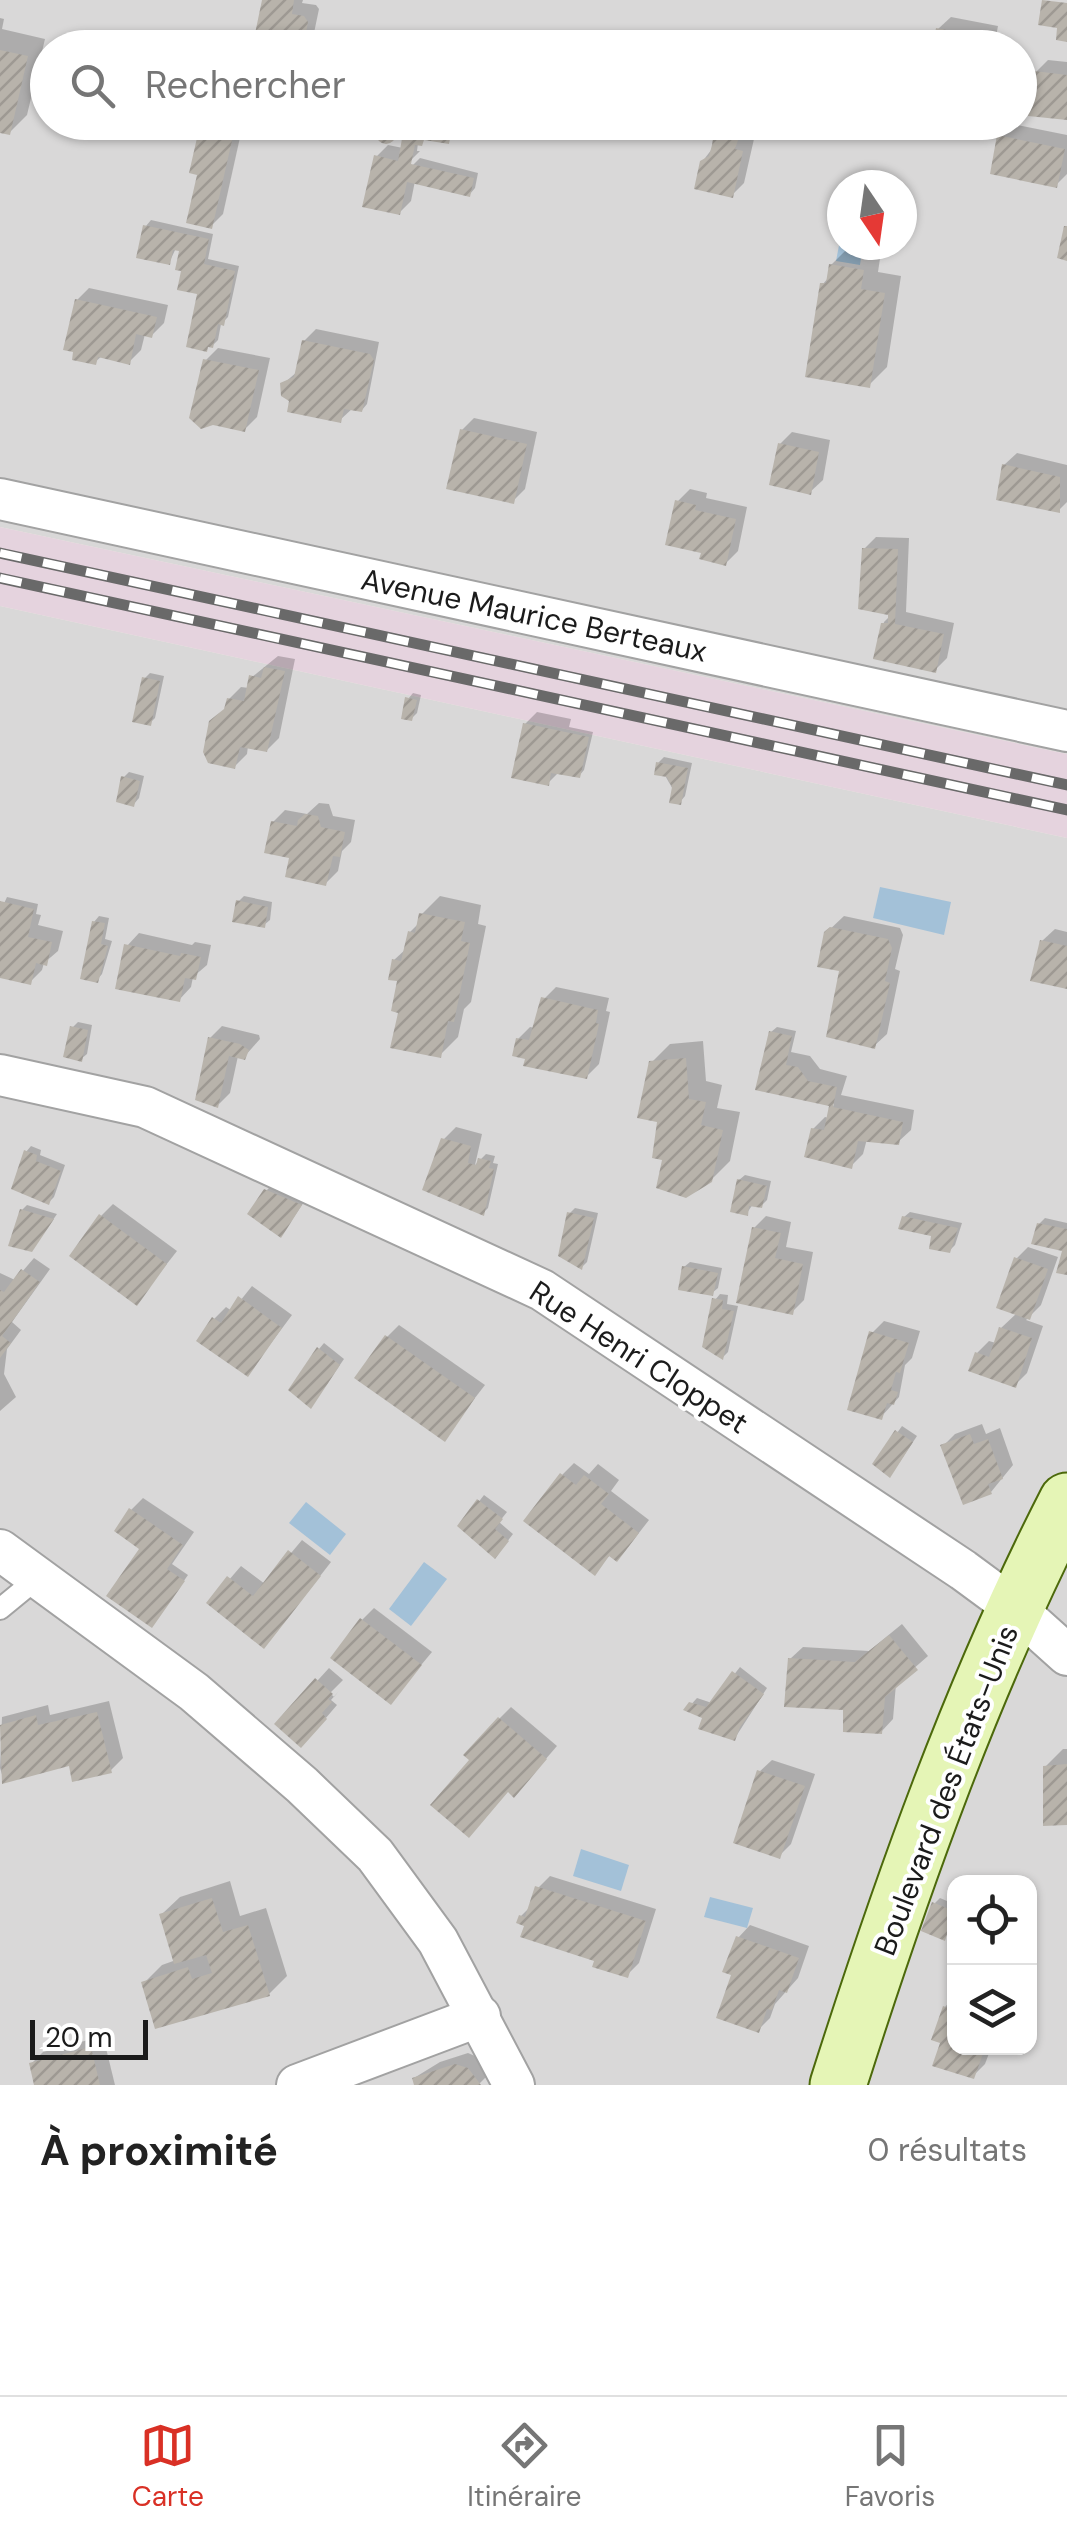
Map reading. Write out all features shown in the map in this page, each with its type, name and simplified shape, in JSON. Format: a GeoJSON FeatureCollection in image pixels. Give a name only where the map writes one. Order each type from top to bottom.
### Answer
{"type":"FeatureCollection","features":[{"type":"Feature","properties":{"kind":"street","name":"Avenue Maurice Berteaux"},"geometry":{"type":"LineString","coordinates":[[0,499],[1067,731]]}},
{"type":"Feature","properties":{"kind":"street","name":"Rue Henri Cloppet"},"geometry":{"type":"LineString","coordinates":[[0,1075],[145,1107],[542,1290],[963,1570],[1016,1608],[1067,1655]]}},
{"type":"Feature","properties":{"kind":"street","name":"Boulevard des États-Unis"},"geometry":{"type":"LineString","coordinates":[[838,2085],[926,1832],[1016,1608],[1067,1501]]}},
{"type":"Feature","properties":{"kind":"street"},"geometry":{"type":"LineString","coordinates":[[0,1550],[194,1692],[302,1785],[375,1855],[438,1941],[514,2085]]}},
{"type":"Feature","properties":{"kind":"street"},"geometry":{"type":"LineString","coordinates":[[297,2085],[480,2016]]}},
{"type":"Feature","properties":{"kind":"lane"},"geometry":{"type":"LineString","coordinates":[[0,1609],[38,1577]]}},
{"type":"Feature","properties":{"kind":"shaded area"},"geometry":{"type":"Polygon","coordinates":[[[0,0],[1067,0],[1067,754],[0,527],[0,0]]]}},
{"type":"Feature","properties":{"kind":"shaded area"},"geometry":{"type":"Polygon","coordinates":[[[0,527],[1067,754],[1067,838],[0,606],[0,527]]]}},
{"type":"Feature","properties":{"kind":"shaded area"},"geometry":{"type":"Polygon","coordinates":[[[0,606],[1067,838],[1067,2085],[0,2085],[0,606]]]}},
{"type":"Feature","properties":{"kind":"water"},"geometry":{"type":"Polygon","coordinates":[[[836,260],[861,260],[860,265],[836,260]]]}},
{"type":"Feature","properties":{"kind":"water"},"geometry":{"type":"Polygon","coordinates":[[[880,887],[951,902],[944,935],[873,918],[880,887]]]}},
{"type":"Feature","properties":{"kind":"water"},"geometry":{"type":"Polygon","coordinates":[[[306,1502],[346,1534],[330,1555],[289,1523],[306,1502]]]}},
{"type":"Feature","properties":{"kind":"water"},"geometry":{"type":"Polygon","coordinates":[[[424,1562],[447,1579],[411,1626],[389,1609],[424,1562]]]}},
{"type":"Feature","properties":{"kind":"water"},"geometry":{"type":"Polygon","coordinates":[[[581,1849],[629,1865],[621,1891],[573,1876],[581,1849]]]}},
{"type":"Feature","properties":{"kind":"water"},"geometry":{"type":"Polygon","coordinates":[[[710,1897],[753,1908],[747,1928],[704,1917],[710,1897]]]}},
{"type":"Feature","properties":{"kind":"building"},"geometry":{"type":"Polygon","coordinates":[[[262,0],[294,0],[292,14],[304,16],[308,22],[306,30],[256,30],[262,0]]]}},
{"type":"Feature","properties":{"kind":"building"},"geometry":{"type":"Polygon","coordinates":[[[1042,0],[1067,3],[1067,42],[1056,40],[1057,28],[1038,25],[1042,0]]]}},
{"type":"Feature","properties":{"kind":"building"},"geometry":{"type":"Polygon","coordinates":[[[0,50],[28,56],[10,135],[0,133],[0,50]]]}},
{"type":"Feature","properties":{"kind":"building"},"geometry":{"type":"Polygon","coordinates":[[[1037,71],[1067,75],[1067,120],[1037,117],[1037,71]]]}},
{"type":"Feature","properties":{"kind":"building"},"geometry":{"type":"Polygon","coordinates":[[[196,140],[232,140],[212,229],[186,223],[197,175],[189,173],[196,140]]]}},
{"type":"Feature","properties":{"kind":"building"},"geometry":{"type":"Polygon","coordinates":[[[402,140],[424,140],[422,146],[415,145],[411,164],[474,178],[470,197],[407,182],[400,215],[362,207],[374,155],[398,161],[402,140]]]}},
{"type":"Feature","properties":{"kind":"building"},"geometry":{"type":"Polygon","coordinates":[[[713,140],[738,140],[735,149],[743,151],[733,198],[694,189],[700,161],[709,156],[713,140]]]}},
{"type":"Feature","properties":{"kind":"building"},"geometry":{"type":"Polygon","coordinates":[[[996,140],[1021,140],[1065,149],[1057,188],[990,174],[996,140]]]}},
{"type":"Feature","properties":{"kind":"building"},"geometry":{"type":"Polygon","coordinates":[[[143,225],[209,239],[204,264],[235,271],[224,326],[218,324],[213,348],[208,347],[207,352],[186,347],[197,294],[177,290],[181,271],[175,270],[179,251],[173,250],[170,265],[136,258],[143,225]]]}},
{"type":"Feature","properties":{"kind":"building"},"geometry":{"type":"Polygon","coordinates":[[[1067,226],[1067,261],[1057,258],[1067,226]]]}},
{"type":"Feature","properties":{"kind":"building"},"geometry":{"type":"Polygon","coordinates":[[[829,264],[864,270],[861,289],[885,293],[870,388],[805,377],[820,283],[826,283],[829,264]]]}},
{"type":"Feature","properties":{"kind":"building"},"geometry":{"type":"Polygon","coordinates":[[[75,299],[157,317],[152,338],[136,334],[130,365],[98,357],[96,365],[72,360],[73,352],[63,350],[75,299]]]}},
{"type":"Feature","properties":{"kind":"building"},"geometry":{"type":"Polygon","coordinates":[[[302,340],[370,354],[374,360],[362,412],[344,409],[341,423],[287,412],[289,401],[281,396],[280,383],[294,377],[302,340]]]}},
{"type":"Feature","properties":{"kind":"building"},"geometry":{"type":"Polygon","coordinates":[[[203,359],[259,370],[245,432],[213,425],[201,429],[189,418],[203,359]]]}},
{"type":"Feature","properties":{"kind":"building"},"geometry":{"type":"Polygon","coordinates":[[[460,429],[527,444],[514,504],[446,489],[460,429]]]}},
{"type":"Feature","properties":{"kind":"building"},"geometry":{"type":"Polygon","coordinates":[[[778,443],[819,452],[811,495],[769,485],[778,443]]]}},
{"type":"Feature","properties":{"kind":"building"},"geometry":{"type":"Polygon","coordinates":[[[1002,464],[1060,477],[1060,513],[996,500],[1002,464]]]}},
{"type":"Feature","properties":{"kind":"building"},"geometry":{"type":"Polygon","coordinates":[[[675,500],[696,505],[695,510],[736,519],[726,566],[699,559],[701,553],[665,545],[675,500]]]}},
{"type":"Feature","properties":{"kind":"building"},"geometry":{"type":"Polygon","coordinates":[[[862,548],[898,549],[895,624],[944,634],[936,673],[873,659],[881,623],[888,623],[888,615],[858,609],[862,548]]]}},
{"type":"Feature","properties":{"kind":"building"},"geometry":{"type":"Polygon","coordinates":[[[264,667],[285,671],[267,752],[240,747],[235,769],[208,763],[203,752],[209,721],[224,709],[227,698],[244,701],[249,675],[261,678],[264,667]]]}},
{"type":"Feature","properties":{"kind":"building"},"geometry":{"type":"Polygon","coordinates":[[[142,677],[160,681],[151,726],[132,722],[142,677]]]}},
{"type":"Feature","properties":{"kind":"building"},"geometry":{"type":"Polygon","coordinates":[[[405,697],[417,700],[412,721],[401,719],[405,697]]]}},
{"type":"Feature","properties":{"kind":"building"},"geometry":{"type":"Polygon","coordinates":[[[523,723],[589,737],[580,778],[551,773],[549,786],[511,778],[523,723]]]}},
{"type":"Feature","properties":{"kind":"building"},"geometry":{"type":"Polygon","coordinates":[[[656,762],[688,768],[681,805],[669,803],[672,787],[667,777],[654,775],[656,762]]]}},
{"type":"Feature","properties":{"kind":"building"},"geometry":{"type":"Polygon","coordinates":[[[121,776],[140,781],[134,807],[116,802],[121,776]]]}},
{"type":"Feature","properties":{"kind":"building"},"geometry":{"type":"Polygon","coordinates":[[[305,814],[318,816],[321,827],[345,832],[340,857],[333,856],[326,886],[285,877],[289,858],[264,853],[271,821],[297,826],[305,814]]]}},
{"type":"Feature","properties":{"kind":"building"},"geometry":{"type":"Polygon","coordinates":[[[236,900],[268,907],[265,928],[232,922],[236,900]]]}},
{"type":"Feature","properties":{"kind":"building"},"geometry":{"type":"Polygon","coordinates":[[[0,901],[34,909],[28,937],[52,942],[47,966],[36,963],[31,985],[0,978],[0,901]]]}},
{"type":"Feature","properties":{"kind":"building"},"geometry":{"type":"Polygon","coordinates":[[[419,913],[465,922],[461,941],[470,943],[454,1022],[448,1021],[441,1058],[390,1048],[398,1013],[391,1011],[397,981],[388,980],[392,959],[401,961],[408,931],[415,933],[419,913]]]}},
{"type":"Feature","properties":{"kind":"building"},"geometry":{"type":"Polygon","coordinates":[[[92,921],[105,923],[101,944],[108,946],[98,983],[80,979],[92,921]]]}},
{"type":"Feature","properties":{"kind":"building"},"geometry":{"type":"Polygon","coordinates":[[[830,927],[888,939],[892,948],[885,981],[890,983],[875,1049],[826,1037],[839,971],[817,967],[824,932],[830,927]]]}},
{"type":"Feature","properties":{"kind":"building"},"geometry":{"type":"Polygon","coordinates":[[[1040,940],[1067,946],[1067,989],[1030,981],[1040,940]]]}},
{"type":"Feature","properties":{"kind":"building"},"geometry":{"type":"Polygon","coordinates":[[[124,944],[201,957],[196,980],[185,978],[180,1002],[115,989],[124,944]]]}},
{"type":"Feature","properties":{"kind":"building"},"geometry":{"type":"Polygon","coordinates":[[[541,997],[598,1010],[599,1024],[587,1079],[523,1066],[525,1059],[512,1056],[516,1038],[529,1040],[541,997]]]}},
{"type":"Feature","properties":{"kind":"building"},"geometry":{"type":"Polygon","coordinates":[[[70,1026],[88,1030],[82,1062],[63,1057],[70,1026]]]}},
{"type":"Feature","properties":{"kind":"building"},"geometry":{"type":"Polygon","coordinates":[[[769,1031],[792,1036],[786,1065],[798,1067],[808,1081],[837,1087],[833,1107],[903,1122],[899,1145],[858,1141],[852,1169],[804,1157],[811,1128],[824,1130],[829,1106],[755,1090],[769,1031]]]}},
{"type":"Feature","properties":{"kind":"building"},"geometry":{"type":"Polygon","coordinates":[[[208,1037],[249,1050],[245,1060],[229,1056],[218,1108],[195,1100],[208,1037]]]}},
{"type":"Feature","properties":{"kind":"building"},"geometry":{"type":"Polygon","coordinates":[[[686,1058],[689,1099],[706,1102],[701,1125],[723,1130],[712,1182],[686,1198],[656,1188],[662,1160],[652,1158],[657,1122],[637,1118],[649,1061],[686,1058]]]}},
{"type":"Feature","properties":{"kind":"building"},"geometry":{"type":"Polygon","coordinates":[[[441,1138],[471,1146],[468,1163],[476,1165],[478,1158],[491,1161],[489,1168],[494,1169],[484,1216],[422,1190],[441,1138]]]}},
{"type":"Feature","properties":{"kind":"building"},"geometry":{"type":"Polygon","coordinates":[[[24,1150],[37,1155],[36,1161],[61,1171],[49,1205],[11,1189],[24,1150]]]}},
{"type":"Feature","properties":{"kind":"building"},"geometry":{"type":"Polygon","coordinates":[[[737,1179],[767,1186],[762,1208],[749,1206],[748,1216],[730,1212],[737,1179]]]}},
{"type":"Feature","properties":{"kind":"building"},"geometry":{"type":"Polygon","coordinates":[[[264,1189],[302,1205],[281,1238],[247,1214],[264,1189]]]}},
{"type":"Feature","properties":{"kind":"building"},"geometry":{"type":"Polygon","coordinates":[[[20,1209],[54,1219],[32,1252],[8,1246],[20,1209]]]}},
{"type":"Feature","properties":{"kind":"building"},"geometry":{"type":"Polygon","coordinates":[[[567,1212],[594,1218],[582,1270],[558,1256],[567,1212]]]}},
{"type":"Feature","properties":{"kind":"building"},"geometry":{"type":"Polygon","coordinates":[[[99,1214],[167,1264],[137,1306],[69,1256],[99,1214]]]}},
{"type":"Feature","properties":{"kind":"building"},"geometry":{"type":"Polygon","coordinates":[[[902,1216],[958,1228],[950,1253],[929,1249],[931,1236],[898,1229],[902,1216]]]}},
{"type":"Feature","properties":{"kind":"building"},"geometry":{"type":"Polygon","coordinates":[[[1037,1223],[1067,1229],[1067,1275],[1056,1273],[1062,1251],[1031,1244],[1037,1223]]]}},
{"type":"Feature","properties":{"kind":"building"},"geometry":{"type":"Polygon","coordinates":[[[752,1227],[781,1233],[775,1258],[803,1264],[793,1315],[736,1303],[752,1227]]]}},
{"type":"Feature","properties":{"kind":"building"},"geometry":{"type":"Polygon","coordinates":[[[1014,1257],[1048,1269],[1030,1320],[996,1308],[1014,1257]]]}},
{"type":"Feature","properties":{"kind":"building"},"geometry":{"type":"Polygon","coordinates":[[[682,1266],[718,1273],[713,1296],[678,1290],[682,1266]]]}},
{"type":"Feature","properties":{"kind":"building"},"geometry":{"type":"Polygon","coordinates":[[[21,1269],[40,1282],[2,1336],[11,1343],[0,1358],[0,1290],[4,1292],[21,1269]]]}},
{"type":"Feature","properties":{"kind":"building"},"geometry":{"type":"Polygon","coordinates":[[[238,1296],[282,1328],[248,1377],[196,1341],[212,1317],[221,1323],[238,1296]]]}},
{"type":"Feature","properties":{"kind":"building"},"geometry":{"type":"Polygon","coordinates":[[[712,1298],[723,1300],[722,1309],[734,1311],[723,1360],[702,1347],[712,1298]]]}},
{"type":"Feature","properties":{"kind":"building"},"geometry":{"type":"Polygon","coordinates":[[[999,1327],[1032,1338],[1016,1388],[968,1371],[975,1352],[989,1357],[999,1327]]]}},
{"type":"Feature","properties":{"kind":"building"},"geometry":{"type":"Polygon","coordinates":[[[869,1331],[909,1343],[891,1390],[898,1392],[894,1405],[887,1403],[882,1420],[847,1410],[869,1331]]]}},
{"type":"Feature","properties":{"kind":"building"},"geometry":{"type":"Polygon","coordinates":[[[385,1335],[475,1398],[445,1442],[354,1378],[385,1335]]]}},
{"type":"Feature","properties":{"kind":"building"},"geometry":{"type":"Polygon","coordinates":[[[317,1347],[340,1365],[311,1409],[288,1390],[317,1347]]]}},
{"type":"Feature","properties":{"kind":"building"},"geometry":{"type":"Polygon","coordinates":[[[895,1430],[913,1442],[890,1478],[872,1464],[895,1430]]]}},
{"type":"Feature","properties":{"kind":"building"},"geometry":{"type":"Polygon","coordinates":[[[970,1434],[974,1444],[988,1439],[1003,1479],[988,1484],[992,1494],[963,1505],[940,1445],[970,1434]]]}},
{"type":"Feature","properties":{"kind":"building"},"geometry":{"type":"Polygon","coordinates":[[[560,1473],[576,1485],[584,1475],[609,1494],[601,1504],[639,1533],[617,1562],[609,1556],[595,1576],[523,1521],[560,1473]]]}},
{"type":"Feature","properties":{"kind":"building"},"geometry":{"type":"Polygon","coordinates":[[[477,1499],[503,1519],[495,1529],[509,1541],[495,1559],[457,1526],[477,1499]]]}},
{"type":"Feature","properties":{"kind":"building"},"geometry":{"type":"Polygon","coordinates":[[[129,1508],[183,1545],[167,1569],[185,1581],[152,1628],[106,1596],[139,1549],[114,1531],[129,1508]]]}},
{"type":"Feature","properties":{"kind":"building"},"geometry":{"type":"Polygon","coordinates":[[[288,1550],[321,1576],[264,1649],[206,1603],[227,1576],[253,1596],[288,1550]]]}},
{"type":"Feature","properties":{"kind":"building"},"geometry":{"type":"Polygon","coordinates":[[[360,1618],[422,1665],[391,1705],[330,1658],[360,1618]]]}},
{"type":"Feature","properties":{"kind":"building"},"geometry":{"type":"Polygon","coordinates":[[[889,1635],[918,1670],[885,1697],[882,1734],[843,1732],[843,1710],[784,1707],[788,1658],[855,1662],[889,1635]]]}},
{"type":"Feature","properties":{"kind":"building"},"geometry":{"type":"Polygon","coordinates":[[[732,1671],[764,1694],[740,1727],[735,1741],[698,1729],[702,1718],[683,1710],[689,1702],[706,1707],[732,1671]]]}},
{"type":"Feature","properties":{"kind":"building"},"geometry":{"type":"Polygon","coordinates":[[[315,1678],[333,1694],[328,1699],[332,1702],[322,1713],[327,1719],[301,1748],[274,1724],[315,1678]]]}},
{"type":"Feature","properties":{"kind":"building"},"geometry":{"type":"Polygon","coordinates":[[[97,1712],[112,1773],[72,1782],[69,1766],[2,1784],[0,1725],[36,1715],[38,1725],[97,1712]]]}},
{"type":"Feature","properties":{"kind":"building"},"geometry":{"type":"Polygon","coordinates":[[[498,1717],[547,1759],[514,1798],[508,1792],[469,1838],[430,1805],[469,1760],[463,1755],[498,1717]]]}},
{"type":"Feature","properties":{"kind":"building"},"geometry":{"type":"Polygon","coordinates":[[[1067,1764],[1067,1825],[1043,1826],[1043,1766],[1067,1764]]]}},
{"type":"Feature","properties":{"kind":"building"},"geometry":{"type":"Polygon","coordinates":[[[757,1770],[805,1786],[780,1859],[733,1843],[757,1770]]]}},
{"type":"Feature","properties":{"kind":"building"},"geometry":{"type":"Polygon","coordinates":[[[535,1886],[646,1921],[628,1978],[592,1967],[594,1961],[520,1937],[524,1926],[516,1923],[519,1915],[525,1917],[535,1886]]]}},
{"type":"Feature","properties":{"kind":"building"},"geometry":{"type":"Polygon","coordinates":[[[212,1898],[223,1932],[248,1925],[270,1996],[155,2029],[141,1982],[188,1967],[192,1979],[212,1973],[206,1955],[174,1964],[159,1914],[212,1898]]]}},
{"type":"Feature","properties":{"kind":"building"},"geometry":{"type":"Polygon","coordinates":[[[932,1902],[947,1908],[945,1941],[921,1931],[932,1902]]]}},
{"type":"Feature","properties":{"kind":"building"},"geometry":{"type":"Polygon","coordinates":[[[736,1936],[799,1958],[787,1993],[779,1990],[759,2033],[716,2018],[731,1975],[722,1972],[736,1936]]]}},
{"type":"Feature","properties":{"kind":"building"},"geometry":{"type":"Polygon","coordinates":[[[943,2006],[947,2007],[947,2055],[983,2055],[974,2079],[932,2066],[940,2043],[931,2040],[943,2006]]]}},
{"type":"Feature","properties":{"kind":"building"},"geometry":{"type":"Polygon","coordinates":[[[91,2047],[100,2085],[34,2085],[29,2063],[91,2047]]]}},
{"type":"Feature","properties":{"kind":"building"},"geometry":{"type":"Polygon","coordinates":[[[455,2064],[468,2068],[481,2085],[414,2085],[412,2078],[455,2064]]]}},
{"type":"Feature","properties":{"kind":"railway"},"geometry":{"type":"LineString","coordinates":[[0,553],[1067,785]]}},
{"type":"Feature","properties":{"kind":"railway"},"geometry":{"type":"LineString","coordinates":[[0,578],[1067,810]]}}]}
